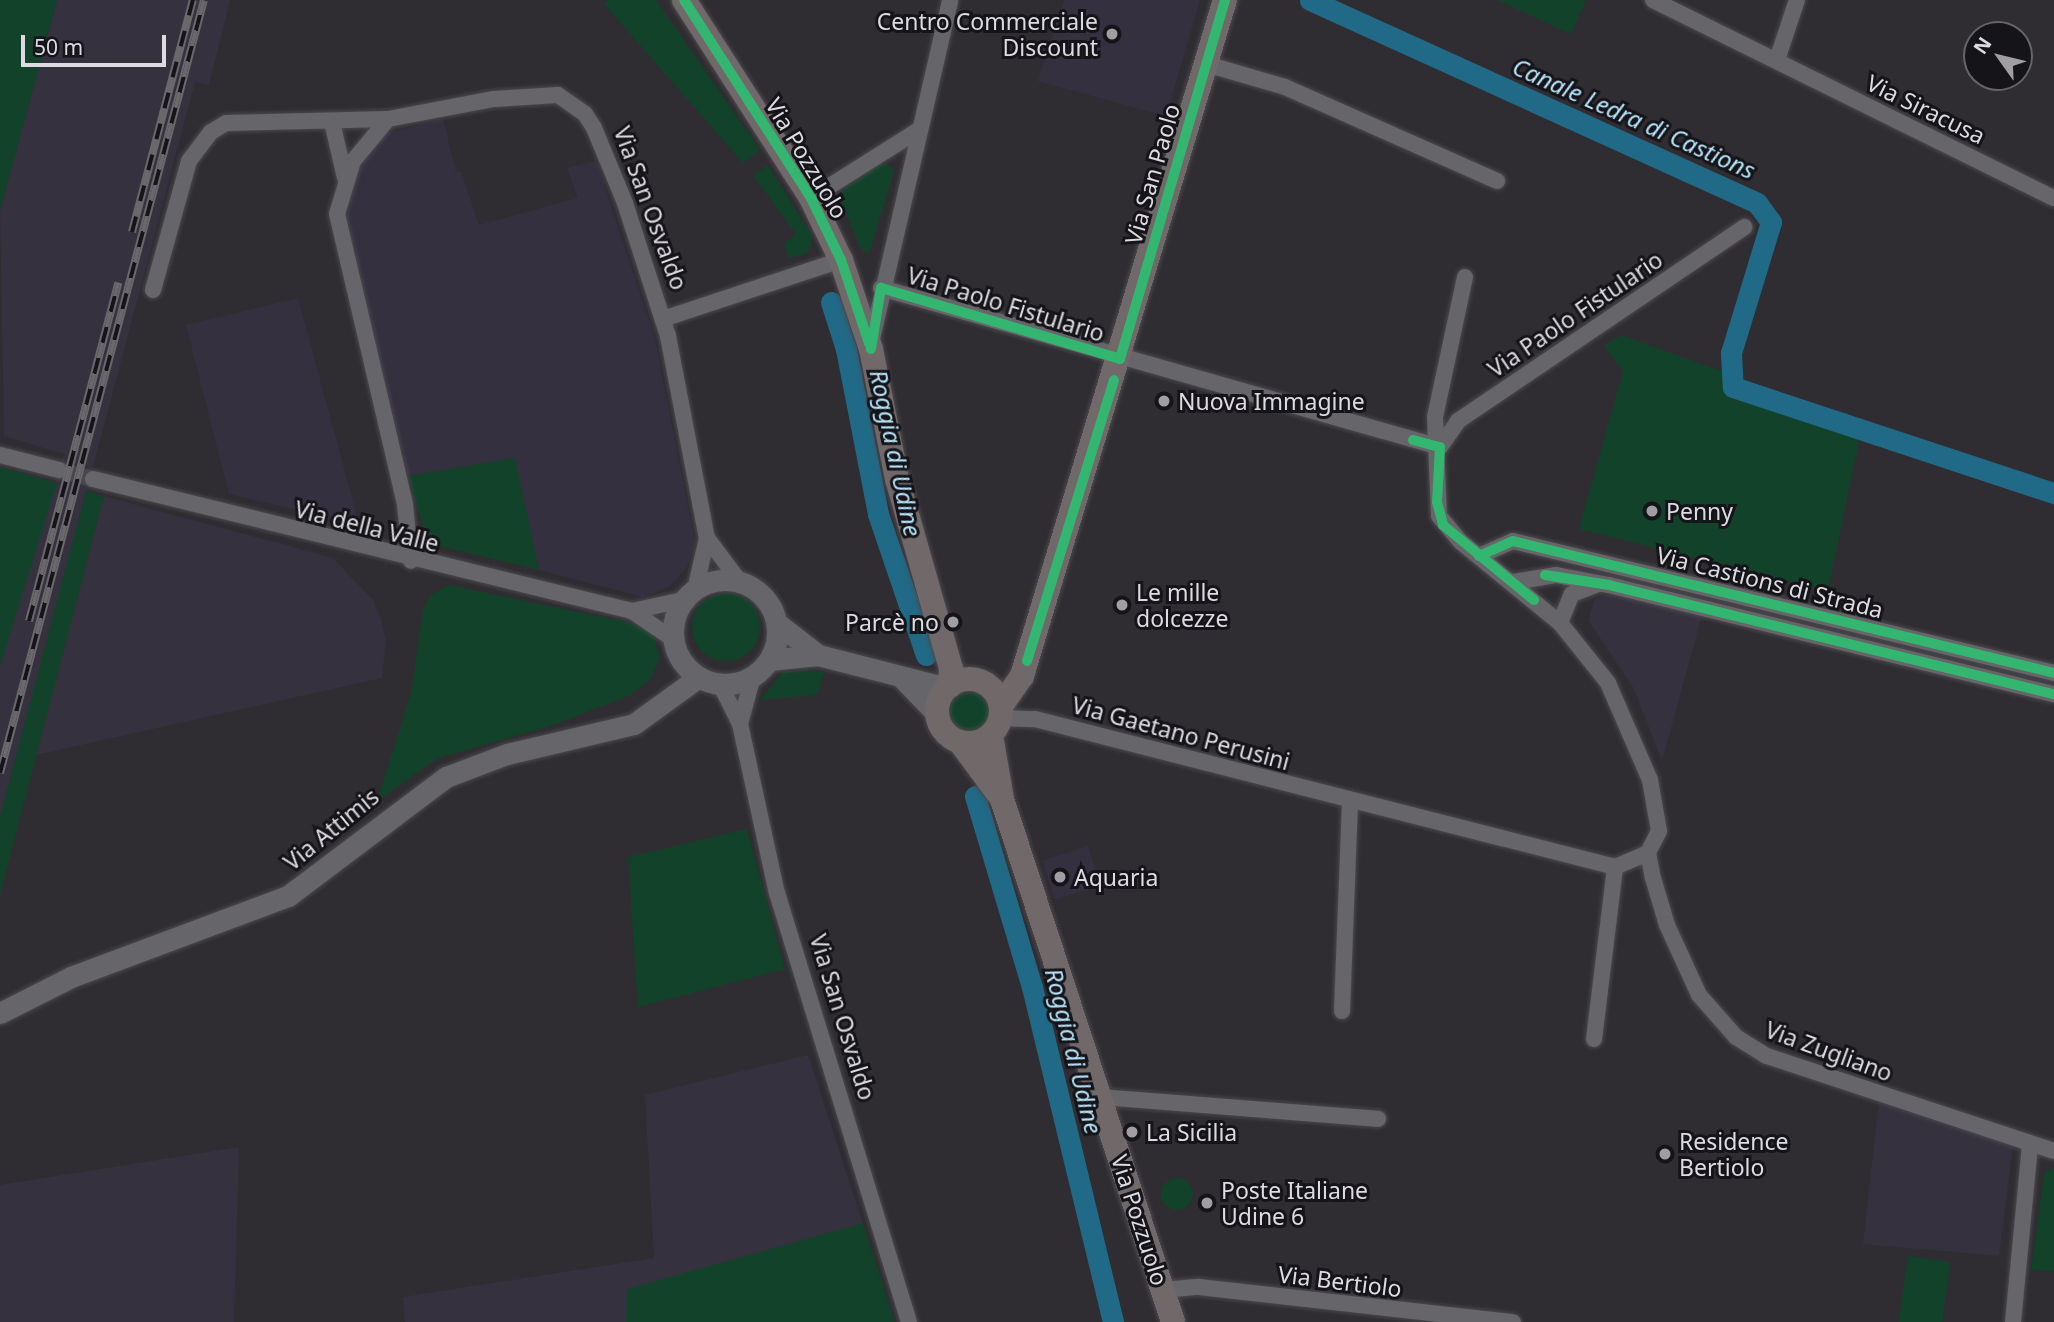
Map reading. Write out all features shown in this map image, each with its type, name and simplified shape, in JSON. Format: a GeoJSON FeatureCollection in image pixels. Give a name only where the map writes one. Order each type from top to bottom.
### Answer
{"type":"FeatureCollection","features":[{"type":"Feature","properties":{"kind":"main road","name":"Via Pozzuolo"},"geometry":{"type":"LineString","coordinates":[[684,0],[811,198],[841,260],[871,349],[897,479],[951,668],[948,687]]}},
{"type":"Feature","properties":{"kind":"main road","name":"Via San Paolo"},"geometry":{"type":"LineString","coordinates":[[997,720],[1022,676],[1120,359],[1225,0]]}},
{"type":"Feature","properties":{"kind":"main road"},"geometry":{"type":"LineString","coordinates":[[963,680],[984,683],[997,720],[976,742],[960,742],[942,728],[937,713],[948,687],[963,680]]}},
{"type":"Feature","properties":{"kind":"main road","name":"Via Pozzuolo"},"geometry":{"type":"LineString","coordinates":[[997,720],[1002,799],[1173,1322]]}},
{"type":"Feature","properties":{"kind":"main road","name":"Via Pozzuolo"},"geometry":{"type":"LineString","coordinates":[[960,742],[1002,799]]}},
{"type":"Feature","properties":{"kind":"street"},"geometry":{"type":"LineString","coordinates":[[871,349],[881,288],[950,0]]}},
{"type":"Feature","properties":{"kind":"street","name":"Via Siracusa"},"geometry":{"type":"LineString","coordinates":[[1653,0],[2054,198]]}},
{"type":"Feature","properties":{"kind":"street"},"geometry":{"type":"LineString","coordinates":[[1777,61],[1797,0]]}},
{"type":"Feature","properties":{"kind":"street"},"geometry":{"type":"LineString","coordinates":[[1206,64],[1285,87],[1497,181]]}},
{"type":"Feature","properties":{"kind":"street","name":"Via San Osvaldo"},"geometry":{"type":"LineString","coordinates":[[153,290],[182,176],[211,132],[242,119],[332,122],[388,119],[544,92],[572,101],[594,128],[663,319],[707,538],[740,582]]}},
{"type":"Feature","properties":{"kind":"street"},"geometry":{"type":"LineString","coordinates":[[345,178],[363,146],[388,119]]}},
{"type":"Feature","properties":{"kind":"street"},"geometry":{"type":"LineString","coordinates":[[332,122],[345,178],[338,228],[405,505],[411,561]]}},
{"type":"Feature","properties":{"kind":"street"},"geometry":{"type":"LineString","coordinates":[[811,198],[917,131]]}},
{"type":"Feature","properties":{"kind":"street","name":"Via Paolo Fistulario"},"geometry":{"type":"LineString","coordinates":[[881,288],[1120,359],[1440,447],[1458,421],[1744,227]]}},
{"type":"Feature","properties":{"kind":"street","name":"Via San Osvaldo"},"geometry":{"type":"LineString","coordinates":[[663,319],[841,260]]}},
{"type":"Feature","properties":{"kind":"street"},"geometry":{"type":"LineString","coordinates":[[1465,277],[1435,417],[1440,447],[1439,516],[1479,556],[1514,582],[1560,623],[1608,683],[1643,760],[1658,811],[1659,831],[1648,853],[1615,867],[1594,1039]]}},
{"type":"Feature","properties":{"kind":"street"},"geometry":{"type":"LineString","coordinates":[[0,455],[59,470]]}},
{"type":"Feature","properties":{"kind":"street","name":"Via della Valle"},"geometry":{"type":"LineString","coordinates":[[93,479],[411,561],[632,611],[673,639]]}},
{"type":"Feature","properties":{"kind":"street","name":"Via San Osvaldo"},"geometry":{"type":"LineString","coordinates":[[689,595],[707,538]]}},
{"type":"Feature","properties":{"kind":"street","name":"Via Castions di Strada"},"geometry":{"type":"LineString","coordinates":[[1479,556],[1513,541],[2054,673]]}},
{"type":"Feature","properties":{"kind":"street","name":"Via Castions di Strada"},"geometry":{"type":"LineString","coordinates":[[1514,582],[1556,575],[1601,583],[2054,694]]}},
{"type":"Feature","properties":{"kind":"street"},"geometry":{"type":"LineString","coordinates":[[776,624],[769,660],[752,676],[720,684],[691,671],[673,639],[689,595],[716,580],[740,582],[764,597],[776,624],[818,655]]}},
{"type":"Feature","properties":{"kind":"street"},"geometry":{"type":"LineString","coordinates":[[1560,623],[1572,594],[1601,583]]}},
{"type":"Feature","properties":{"kind":"street","name":"Via della Valle"},"geometry":{"type":"LineString","coordinates":[[632,611],[689,595]]}},
{"type":"Feature","properties":{"kind":"street"},"geometry":{"type":"LineString","coordinates":[[769,660],[818,655],[948,687]]}},
{"type":"Feature","properties":{"kind":"street","name":"Via Attimis"},"geometry":{"type":"LineString","coordinates":[[0,1013],[71,976],[288,896],[446,777],[507,754],[617,730],[657,709],[691,671]]}},
{"type":"Feature","properties":{"kind":"street","name":"Via San Osvaldo"},"geometry":{"type":"LineString","coordinates":[[740,724],[752,676]]}},
{"type":"Feature","properties":{"kind":"street"},"geometry":{"type":"LineString","coordinates":[[900,677],[937,713]]}},
{"type":"Feature","properties":{"kind":"street","name":"Via San Osvaldo"},"geometry":{"type":"LineString","coordinates":[[720,684],[740,724],[777,893],[909,1322]]}},
{"type":"Feature","properties":{"kind":"street","name":"Via Gaetano Perusini"},"geometry":{"type":"LineString","coordinates":[[997,720],[1035,719],[1615,867]]}},
{"type":"Feature","properties":{"kind":"street"},"geometry":{"type":"LineString","coordinates":[[1342,1011],[1350,801]]}},
{"type":"Feature","properties":{"kind":"street","name":"Via Zugliano"},"geometry":{"type":"LineString","coordinates":[[1648,853],[1681,956],[1699,995],[1735,1037],[1767,1056],[2054,1151]]}},
{"type":"Feature","properties":{"kind":"street"},"geometry":{"type":"LineString","coordinates":[[1101,1097],[1378,1119]]}},
{"type":"Feature","properties":{"kind":"street"},"geometry":{"type":"LineString","coordinates":[[2013,1322],[2030,1144]]}},
{"type":"Feature","properties":{"kind":"street","name":"Via Bertiolo"},"geometry":{"type":"LineString","coordinates":[[1162,1290],[1199,1287],[1510,1322]]}},
{"type":"Feature","properties":{"kind":"shaded area"},"geometry":{"type":"Polygon","coordinates":[[[57,0],[230,0],[209,85],[195,82],[0,817],[0,666],[64,454],[4,436],[0,211],[57,0]]]}},
{"type":"Feature","properties":{"kind":"shaded area"},"geometry":{"type":"Polygon","coordinates":[[[1064,0],[1200,0],[1166,116],[1038,81],[1064,0]]]}},
{"type":"Feature","properties":{"kind":"shaded area"},"geometry":{"type":"Polygon","coordinates":[[[443,119],[456,172],[461,171],[479,225],[578,198],[567,168],[596,161],[655,339],[695,544],[686,569],[669,587],[643,597],[539,570],[514,458],[408,476],[346,240],[343,210],[354,175],[385,134],[443,119]]]}},
{"type":"Feature","properties":{"kind":"shaded area"},"geometry":{"type":"Polygon","coordinates":[[[298,298],[359,524],[229,494],[186,325],[298,298]]]}},
{"type":"Feature","properties":{"kind":"shaded area"},"geometry":{"type":"Polygon","coordinates":[[[104,496],[333,558],[373,600],[381,619],[386,641],[382,678],[36,755],[104,496]]]}},
{"type":"Feature","properties":{"kind":"shaded area"},"geometry":{"type":"Polygon","coordinates":[[[1612,593],[1702,615],[1662,761],[1633,687],[1588,620],[1595,599],[1612,593]]]}},
{"type":"Feature","properties":{"kind":"shaded area"},"geometry":{"type":"Polygon","coordinates":[[[1088,846],[1101,885],[1055,900],[1042,861],[1088,846]]]}},
{"type":"Feature","properties":{"kind":"shaded area"},"geometry":{"type":"Polygon","coordinates":[[[808,1055],[895,1322],[405,1322],[403,1297],[654,1258],[645,1095],[808,1055]]]}},
{"type":"Feature","properties":{"kind":"shaded area"},"geometry":{"type":"Polygon","coordinates":[[[1879,1101],[2013,1145],[1999,1256],[1863,1244],[1879,1101]]]}},
{"type":"Feature","properties":{"kind":"shaded area"},"geometry":{"type":"Polygon","coordinates":[[[239,1147],[234,1322],[0,1322],[0,1185],[239,1147]]]}},
{"type":"Feature","properties":{"kind":"green space"},"geometry":{"type":"Polygon","coordinates":[[[0,0],[57,0],[0,211],[0,0]]]}},
{"type":"Feature","properties":{"kind":"green space"},"geometry":{"type":"Polygon","coordinates":[[[609,0],[656,0],[760,150],[743,163],[604,4],[609,0]]]}},
{"type":"Feature","properties":{"kind":"green space"},"geometry":{"type":"Polygon","coordinates":[[[1497,0],[1586,0],[1571,34],[1497,0]]]}},
{"type":"Feature","properties":{"kind":"green space"},"geometry":{"type":"Polygon","coordinates":[[[882,163],[892,166],[893,175],[869,254],[861,249],[839,197],[847,184],[882,163]]]}},
{"type":"Feature","properties":{"kind":"green space"},"geometry":{"type":"Polygon","coordinates":[[[768,165],[811,234],[812,246],[805,254],[789,258],[784,244],[796,234],[753,175],[768,165]]]}},
{"type":"Feature","properties":{"kind":"green space"},"geometry":{"type":"Polygon","coordinates":[[[1621,335],[1724,372],[1728,389],[1860,436],[1828,591],[1579,529],[1623,371],[1604,346],[1621,335]]]}},
{"type":"Feature","properties":{"kind":"green space"},"geometry":{"type":"Polygon","coordinates":[[[515,458],[539,570],[440,546],[426,537],[408,476],[515,458]]]}},
{"type":"Feature","properties":{"kind":"green space"},"geometry":{"type":"Polygon","coordinates":[[[0,467],[57,483],[0,666],[0,467]]]}},
{"type":"Feature","properties":{"kind":"green space"},"geometry":{"type":"Polygon","coordinates":[[[86,491],[104,496],[0,895],[0,817],[86,491]]]}},
{"type":"Feature","properties":{"kind":"green space"},"geometry":{"type":"Polygon","coordinates":[[[449,585],[631,623],[653,632],[660,659],[650,679],[631,695],[551,726],[438,758],[377,801],[411,693],[423,610],[431,595],[449,585]]]}},
{"type":"Feature","properties":{"kind":"green space"},"geometry":{"type":"Polygon","coordinates":[[[726,593],[739,596],[750,603],[757,614],[760,627],[757,640],[750,651],[739,658],[726,661],[713,658],[702,651],[695,640],[692,627],[695,614],[702,603],[713,596],[726,593]]]}},
{"type":"Feature","properties":{"kind":"green space"},"geometry":{"type":"Polygon","coordinates":[[[783,672],[824,672],[817,695],[760,700],[783,672]]]}},
{"type":"Feature","properties":{"kind":"green space"},"geometry":{"type":"Polygon","coordinates":[[[969,691],[984,697],[990,712],[984,727],[969,733],[954,727],[948,712],[954,697],[969,691]]]}},
{"type":"Feature","properties":{"kind":"green space"},"geometry":{"type":"Polygon","coordinates":[[[747,829],[785,969],[638,1007],[628,857],[747,829]]]}},
{"type":"Feature","properties":{"kind":"green space"},"geometry":{"type":"Polygon","coordinates":[[[2054,1167],[2054,1271],[2031,1270],[2044,1174],[2054,1167]]]}},
{"type":"Feature","properties":{"kind":"green space"},"geometry":{"type":"Polygon","coordinates":[[[1177,1178],[1188,1183],[1193,1194],[1188,1205],[1177,1210],[1166,1205],[1161,1194],[1166,1183],[1177,1178]]]}},
{"type":"Feature","properties":{"kind":"green space"},"geometry":{"type":"Polygon","coordinates":[[[863,1223],[895,1322],[626,1322],[627,1289],[863,1223]]]}},
{"type":"Feature","properties":{"kind":"green space"},"geometry":{"type":"Polygon","coordinates":[[[1908,1256],[1951,1262],[1942,1322],[1899,1322],[1908,1256]]]}},
{"type":"Feature","properties":{"kind":"waterway","name":"Canale Ledra di Castions"},"geometry":{"type":"LineString","coordinates":[[1310,0],[1757,203],[1771,222],[1731,353],[1733,387],[2054,493]]}},
{"type":"Feature","properties":{"kind":"waterway","name":"Roggia di Udine"},"geometry":{"type":"LineString","coordinates":[[831,302],[846,349],[878,514],[926,655]]}},
{"type":"Feature","properties":{"kind":"waterway","name":"Roggia di Udine"},"geometry":{"type":"LineString","coordinates":[[975,796],[1032,987],[1113,1322]]}},
{"type":"Feature","properties":{"kind":"tunnel"},"geometry":{"type":"LineString","coordinates":[[59,470],[93,479]]}},
{"type":"Feature","properties":{"kind":"railway"},"geometry":{"type":"LineString","coordinates":[[132,232],[193,0]]}},
{"type":"Feature","properties":{"kind":"railway"},"geometry":{"type":"LineString","coordinates":[[0,773],[204,0]]}},
{"type":"Feature","properties":{"kind":"railway"},"geometry":{"type":"LineString","coordinates":[[29,621],[118,283]]}},
{"type":"Feature","properties":{"kind":"cycle path"},"geometry":{"type":"LineString","coordinates":[[684,0],[811,198],[841,260],[869,343]]}},
{"type":"Feature","properties":{"kind":"cycle path"},"geometry":{"type":"LineString","coordinates":[[871,349],[881,288],[1120,359],[1225,0]]}},
{"type":"Feature","properties":{"kind":"cycle path"},"geometry":{"type":"LineString","coordinates":[[1027,661],[1114,380]]}},
{"type":"Feature","properties":{"kind":"cycle path"},"geometry":{"type":"LineString","coordinates":[[1413,440],[1440,447],[1437,502],[1443,525],[1534,600]]}},
{"type":"Feature","properties":{"kind":"cycle path"},"geometry":{"type":"LineString","coordinates":[[1479,556],[1513,541],[2054,673]]}},
{"type":"Feature","properties":{"kind":"cycle path"},"geometry":{"type":"LineString","coordinates":[[1545,575],[1609,585],[2054,694]]}},
{"type":"Feature","properties":{"kind":"place","name":"Centro Commerciale Discount"},"geometry":{"type":"Point","coordinates":[1112,34]}},
{"type":"Feature","properties":{"kind":"place","name":"Nuova Immagine"},"geometry":{"type":"Point","coordinates":[1164,401]}},
{"type":"Feature","properties":{"kind":"place","name":"Penny"},"geometry":{"type":"Point","coordinates":[1652,511]}},
{"type":"Feature","properties":{"kind":"place","name":"Le mille dolcezze"},"geometry":{"type":"Point","coordinates":[1122,605]}},
{"type":"Feature","properties":{"kind":"place","name":"Parcè no"},"geometry":{"type":"Point","coordinates":[953,622]}},
{"type":"Feature","properties":{"kind":"place","name":"Aquaria"},"geometry":{"type":"Point","coordinates":[1060,877]}},
{"type":"Feature","properties":{"kind":"place","name":"La Sicilia"},"geometry":{"type":"Point","coordinates":[1132,1132]}},
{"type":"Feature","properties":{"kind":"place","name":"Residence Bertiolo"},"geometry":{"type":"Point","coordinates":[1665,1154]}},
{"type":"Feature","properties":{"kind":"place","name":"Poste Italiane Udine 6"},"geometry":{"type":"Point","coordinates":[1207,1203]}}]}
